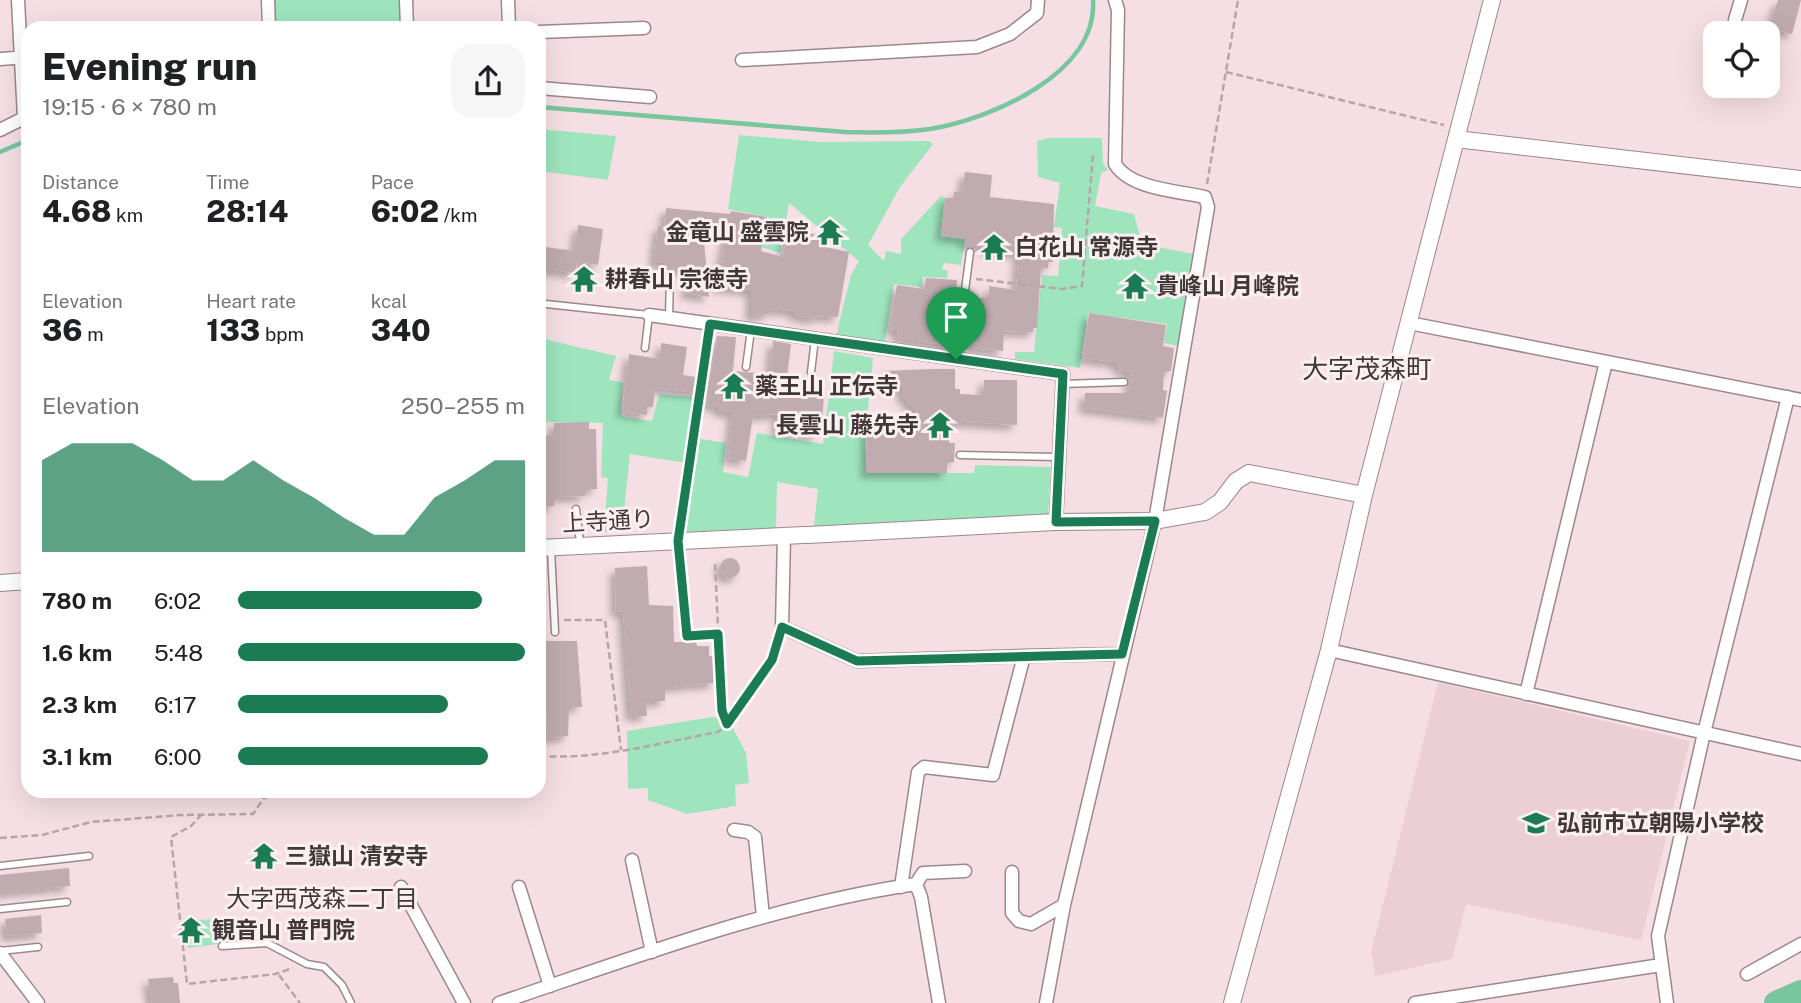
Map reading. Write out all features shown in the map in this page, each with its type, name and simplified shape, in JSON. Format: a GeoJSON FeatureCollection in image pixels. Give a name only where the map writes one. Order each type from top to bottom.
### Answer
{"type":"FeatureCollection","features":[{"type":"Feature","properties":{"kind":"street"},"geometry":{"type":"LineString","coordinates":[[18,0],[21,25]]}},
{"type":"Feature","properties":{"kind":"street"},"geometry":{"type":"LineString","coordinates":[[268,0],[270,21]]}},
{"type":"Feature","properties":{"kind":"street"},"geometry":{"type":"LineString","coordinates":[[406,0],[407,21]]}},
{"type":"Feature","properties":{"kind":"street"},"geometry":{"type":"LineString","coordinates":[[508,0],[509,21]]}},
{"type":"Feature","properties":{"kind":"street"},"geometry":{"type":"LineString","coordinates":[[742,60],[977,47],[1010,34],[1037,13],[1038,0]]}},
{"type":"Feature","properties":{"kind":"street"},"geometry":{"type":"LineString","coordinates":[[1046,1003],[1064,905],[1155,521],[1208,207],[1205,198],[1143,183],[1121,174],[1115,164],[1118,10],[1115,0]]}},
{"type":"Feature","properties":{"kind":"street"},"geometry":{"type":"LineString","coordinates":[[1243,1003],[1231,1003],[1329,650],[1364,495],[1492,0]]}},
{"type":"Feature","properties":{"kind":"street"},"geometry":{"type":"LineString","coordinates":[[1735,20],[1741,0]]}},
{"type":"Feature","properties":{"kind":"street"},"geometry":{"type":"LineString","coordinates":[[546,32],[644,28]]}},
{"type":"Feature","properties":{"kind":"street"},"geometry":{"type":"LineString","coordinates":[[0,59],[21,58]]}},
{"type":"Feature","properties":{"kind":"street"},"geometry":{"type":"LineString","coordinates":[[546,89],[650,97]]}},
{"type":"Feature","properties":{"kind":"street"},"geometry":{"type":"LineString","coordinates":[[0,130],[21,120]]}},
{"type":"Feature","properties":{"kind":"street"},"geometry":{"type":"LineString","coordinates":[[1458,134],[1801,179]]}},
{"type":"Feature","properties":{"kind":"street"},"geometry":{"type":"LineString","coordinates":[[649,316],[1063,374],[1056,522]]}},
{"type":"Feature","properties":{"kind":"street"},"geometry":{"type":"LineString","coordinates":[[1409,323],[1794,398],[1704,733],[1658,936],[1667,1003]]}},
{"type":"Feature","properties":{"kind":"street"},"geometry":{"type":"LineString","coordinates":[[1526,694],[1606,362]]}},
{"type":"Feature","properties":{"kind":"street","name":"上寺通り"},"geometry":{"type":"LineString","coordinates":[[546,548],[1056,522],[1155,521],[1166,516],[1205,512],[1220,502],[1236,481],[1248,473],[1364,495]]}},
{"type":"Feature","properties":{"kind":"street"},"geometry":{"type":"LineString","coordinates":[[784,536],[782,627],[857,661],[1122,654]]}},
{"type":"Feature","properties":{"kind":"street"},"geometry":{"type":"LineString","coordinates":[[0,583],[21,582]]}},
{"type":"Feature","properties":{"kind":"street"},"geometry":{"type":"LineString","coordinates":[[1329,650],[1801,754]]}},
{"type":"Feature","properties":{"kind":"street"},"geometry":{"type":"LineString","coordinates":[[901,887],[918,772],[924,767],[993,775],[1024,656]]}},
{"type":"Feature","properties":{"kind":"street"},"geometry":{"type":"LineString","coordinates":[[734,830],[748,832],[755,837],[763,917]]}},
{"type":"Feature","properties":{"kind":"street"},"geometry":{"type":"LineString","coordinates":[[632,860],[652,952]]}},
{"type":"Feature","properties":{"kind":"street"},"geometry":{"type":"LineString","coordinates":[[499,1003],[763,917],[839,897],[916,884],[923,873],[965,871]]}},
{"type":"Feature","properties":{"kind":"street"},"geometry":{"type":"LineString","coordinates":[[1012,872],[1012,913],[1019,921],[1031,924],[1064,905]]}},
{"type":"Feature","properties":{"kind":"street"},"geometry":{"type":"LineString","coordinates":[[916,884],[921,897],[939,1003]]}},
{"type":"Feature","properties":{"kind":"street"},"geometry":{"type":"LineString","coordinates":[[401,887],[464,1003]]}},
{"type":"Feature","properties":{"kind":"street"},"geometry":{"type":"LineString","coordinates":[[519,887],[550,986]]}},
{"type":"Feature","properties":{"kind":"street"},"geometry":{"type":"LineString","coordinates":[[1747,974],[1801,944]]}},
{"type":"Feature","properties":{"kind":"street"},"geometry":{"type":"LineString","coordinates":[[2,958],[38,1003]]}},
{"type":"Feature","properties":{"kind":"street"},"geometry":{"type":"LineString","coordinates":[[1415,1003],[1661,965]]}},
{"type":"Feature","properties":{"kind":"lane"},"geometry":{"type":"LineString","coordinates":[[956,359],[970,252]]}},
{"type":"Feature","properties":{"kind":"lane"},"geometry":{"type":"LineString","coordinates":[[669,318],[670,275]]}},
{"type":"Feature","properties":{"kind":"lane"},"geometry":{"type":"LineString","coordinates":[[546,304],[649,316],[645,348]]}},
{"type":"Feature","properties":{"kind":"lane"},"geometry":{"type":"LineString","coordinates":[[746,367],[751,330]]}},
{"type":"Feature","properties":{"kind":"lane"},"geometry":{"type":"LineString","coordinates":[[811,372],[815,339]]}},
{"type":"Feature","properties":{"kind":"lane"},"geometry":{"type":"LineString","coordinates":[[1062,384],[1124,382]]}},
{"type":"Feature","properties":{"kind":"lane"},"geometry":{"type":"LineString","coordinates":[[960,455],[1059,457]]}},
{"type":"Feature","properties":{"kind":"lane"},"geometry":{"type":"LineString","coordinates":[[576,509],[580,545]]}},
{"type":"Feature","properties":{"kind":"lane"},"geometry":{"type":"LineString","coordinates":[[678,541],[687,636]]}},
{"type":"Feature","properties":{"kind":"lane"},"geometry":{"type":"LineString","coordinates":[[546,556],[555,632]]}},
{"type":"Feature","properties":{"kind":"lane"},"geometry":{"type":"LineString","coordinates":[[736,715],[772,660],[782,627]]}},
{"type":"Feature","properties":{"kind":"lane"},"geometry":{"type":"LineString","coordinates":[[0,866],[89,856]]}},
{"type":"Feature","properties":{"kind":"lane"},"geometry":{"type":"LineString","coordinates":[[0,909],[67,902]]}},
{"type":"Feature","properties":{"kind":"lane"},"geometry":{"type":"LineString","coordinates":[[222,946],[267,943],[307,964],[324,967],[342,985],[351,1003]]}},
{"type":"Feature","properties":{"kind":"lane"},"geometry":{"type":"LineString","coordinates":[[2,958],[38,947]]}},
{"type":"Feature","properties":{"kind":"path"},"geometry":{"type":"LineString","coordinates":[[1205,198],[1238,0]]}},
{"type":"Feature","properties":{"kind":"path"},"geometry":{"type":"LineString","coordinates":[[1226,72],[1458,134]]}},
{"type":"Feature","properties":{"kind":"path"},"geometry":{"type":"LineString","coordinates":[[966,277],[1062,289],[1082,286],[1093,155]]}},
{"type":"Feature","properties":{"kind":"path"},"geometry":{"type":"LineString","coordinates":[[678,541],[710,324]]}},
{"type":"Feature","properties":{"kind":"path"},"geometry":{"type":"LineString","coordinates":[[715,564],[722,711],[727,724]]}},
{"type":"Feature","properties":{"kind":"path"},"geometry":{"type":"LineString","coordinates":[[554,620],[605,620],[621,751]]}},
{"type":"Feature","properties":{"kind":"path"},"geometry":{"type":"LineString","coordinates":[[687,636],[718,634]]}},
{"type":"Feature","properties":{"kind":"path"},"geometry":{"type":"LineString","coordinates":[[546,757],[565,758],[621,751],[718,732],[736,715]]}},
{"type":"Feature","properties":{"kind":"path"},"geometry":{"type":"LineString","coordinates":[[0,838],[42,835],[91,822],[202,814],[253,814],[264,798]]}},
{"type":"Feature","properties":{"kind":"path"},"geometry":{"type":"LineString","coordinates":[[202,814],[191,826],[171,837],[187,984],[275,974],[307,964]]}},
{"type":"Feature","properties":{"kind":"path"},"geometry":{"type":"LineString","coordinates":[[279,975],[300,1003]]}},
{"type":"Feature","properties":{"kind":"shaded area","name":"弘前市立朝陽小学校"},"geometry":{"type":"Polygon","coordinates":[[[1438,682],[1690,741],[1641,940],[1466,904],[1452,959],[1375,976],[1371,952],[1438,682]]]}},
{"type":"Feature","properties":{"kind":"green space"},"geometry":{"type":"Polygon","coordinates":[[[274,0],[402,0],[403,21],[275,21],[274,0]]]}},
{"type":"Feature","properties":{"kind":"green space"},"geometry":{"type":"Polygon","coordinates":[[[546,130],[616,136],[608,180],[546,172],[546,130]]]}},
{"type":"Feature","properties":{"kind":"green space"},"geometry":{"type":"Polygon","coordinates":[[[739,135],[821,142],[929,141],[933,144],[900,187],[868,245],[884,261],[886,251],[901,254],[901,239],[941,196],[945,198],[941,236],[965,239],[961,265],[944,263],[942,269],[948,271],[947,278],[923,277],[922,287],[894,284],[885,342],[836,336],[851,275],[859,261],[789,203],[780,253],[762,247],[768,217],[728,209],[739,135]]]}},
{"type":"Feature","properties":{"kind":"green space"},"geometry":{"type":"Polygon","coordinates":[[[1049,138],[1102,138],[1103,164],[1108,170],[1101,173],[1095,206],[1134,214],[1142,244],[1194,254],[1178,346],[1164,343],[1167,324],[1088,313],[1080,368],[1015,359],[1015,352],[1034,352],[1042,275],[1058,276],[1062,228],[1054,227],[1060,183],[1038,177],[1037,141],[1049,138]]]}},
{"type":"Feature","properties":{"kind":"green space"},"geometry":{"type":"Polygon","coordinates":[[[546,339],[616,356],[609,380],[623,382],[621,416],[652,421],[659,394],[694,397],[686,463],[630,454],[622,531],[604,532],[608,478],[601,477],[603,423],[546,422],[546,339]]]}},
{"type":"Feature","properties":{"kind":"green space"},"geometry":{"type":"Polygon","coordinates":[[[834,351],[873,358],[865,440],[867,473],[974,473],[975,465],[1051,467],[1048,515],[814,526],[818,489],[777,482],[776,528],[684,532],[695,438],[726,443],[723,472],[748,477],[757,433],[823,444],[834,351]]]}},
{"type":"Feature","properties":{"kind":"green space"},"geometry":{"type":"Polygon","coordinates":[[[712,717],[728,719],[746,753],[749,783],[735,785],[736,806],[687,814],[648,800],[648,788],[628,789],[627,731],[712,717]]]}},
{"type":"Feature","properties":{"kind":"green space"},"geometry":{"type":"Polygon","coordinates":[[[213,919],[218,944],[188,948],[182,922],[213,919]]]}},
{"type":"Feature","properties":{"kind":"building"},"geometry":{"type":"Polygon","coordinates":[[[1778,0],[1801,0],[1792,34],[1780,31],[1780,21],[1771,21],[1778,0]]]}},
{"type":"Feature","properties":{"kind":"building"},"geometry":{"type":"Polygon","coordinates":[[[965,172],[992,175],[990,197],[1054,204],[1053,262],[1048,262],[1048,268],[1041,268],[1037,328],[1033,328],[1033,332],[1004,331],[1003,351],[972,348],[977,298],[989,298],[989,286],[1016,290],[1019,253],[990,251],[990,248],[965,244],[965,239],[941,236],[945,198],[954,198],[954,192],[962,192],[965,172]]]}},
{"type":"Feature","properties":{"kind":"building"},"geometry":{"type":"Polygon","coordinates":[[[666,208],[730,214],[731,211],[767,217],[761,251],[783,257],[788,228],[826,237],[825,247],[849,252],[838,317],[816,316],[815,319],[794,315],[795,311],[770,309],[769,314],[751,316],[751,290],[717,287],[727,232],[703,230],[709,297],[686,293],[690,271],[664,268],[664,263],[654,263],[658,226],[664,227],[666,208]]]}},
{"type":"Feature","properties":{"kind":"building"},"geometry":{"type":"Polygon","coordinates":[[[578,225],[603,229],[598,265],[577,262],[575,273],[546,269],[546,247],[574,251],[578,225]]]}},
{"type":"Feature","properties":{"kind":"building"},"geometry":{"type":"Polygon","coordinates":[[[926,278],[957,280],[950,346],[898,338],[897,330],[890,329],[897,285],[924,289],[926,278]]]}},
{"type":"Feature","properties":{"kind":"building"},"geometry":{"type":"Polygon","coordinates":[[[1089,313],[1166,325],[1163,346],[1174,348],[1171,371],[1164,372],[1163,390],[1167,391],[1163,418],[1084,408],[1085,393],[1129,393],[1132,372],[1119,370],[1120,365],[1115,365],[1115,362],[1083,358],[1089,313]]]}},
{"type":"Feature","properties":{"kind":"building"},"geometry":{"type":"Polygon","coordinates":[[[717,336],[736,337],[733,371],[770,374],[773,341],[791,344],[787,377],[825,382],[822,422],[817,422],[817,436],[776,431],[778,414],[753,416],[746,461],[728,458],[733,412],[719,412],[720,407],[706,404],[708,394],[655,388],[653,407],[647,407],[647,415],[622,412],[629,354],[660,359],[661,343],[687,347],[683,375],[710,379],[717,336]]]}},
{"type":"Feature","properties":{"kind":"building"},"geometry":{"type":"Polygon","coordinates":[[[955,369],[955,389],[960,389],[960,394],[983,395],[984,380],[1017,380],[1017,425],[949,421],[949,443],[955,443],[954,462],[947,463],[947,473],[866,473],[867,425],[929,425],[902,395],[902,387],[884,387],[884,371],[955,369]]]}},
{"type":"Feature","properties":{"kind":"building"},"geometry":{"type":"Polygon","coordinates":[[[589,422],[589,429],[596,429],[597,489],[585,489],[585,496],[554,497],[554,506],[546,507],[546,435],[554,436],[554,423],[589,422]]]}},
{"type":"Feature","properties":{"kind":"building"},"geometry":{"type":"Polygon","coordinates":[[[730,558],[737,561],[740,568],[737,575],[730,578],[723,575],[720,568],[723,561],[730,558]]]}},
{"type":"Feature","properties":{"kind":"building"},"geometry":{"type":"Polygon","coordinates":[[[647,566],[649,605],[673,606],[674,642],[696,642],[697,646],[709,646],[709,656],[713,656],[715,683],[665,687],[665,701],[646,701],[647,716],[631,716],[623,611],[616,612],[615,568],[647,566]]]}},
{"type":"Feature","properties":{"kind":"building"},"geometry":{"type":"Polygon","coordinates":[[[546,641],[577,641],[582,707],[569,707],[568,736],[548,738],[546,641]]]}},
{"type":"Feature","properties":{"kind":"building"},"geometry":{"type":"Polygon","coordinates":[[[69,868],[70,886],[0,893],[0,875],[69,868]]]}},
{"type":"Feature","properties":{"kind":"building"},"geometry":{"type":"Polygon","coordinates":[[[41,915],[42,933],[7,936],[5,919],[41,915]]]}},
{"type":"Feature","properties":{"kind":"building"},"geometry":{"type":"Polygon","coordinates":[[[173,977],[174,983],[178,983],[180,1003],[152,1003],[148,979],[173,977]]]}},
{"type":"Feature","properties":{"kind":"waterway"},"geometry":{"type":"LineString","coordinates":[[546,108],[845,132],[930,129],[954,124],[1009,103],[1059,71],[1078,50],[1090,26],[1093,0]]}},
{"type":"Feature","properties":{"kind":"waterway"},"geometry":{"type":"LineString","coordinates":[[0,152],[21,143]]}},
{"type":"Feature","properties":{"kind":"waterway"},"geometry":{"type":"LineString","coordinates":[[1776,1003],[1801,992]]}},
{"type":"Feature","properties":{"kind":"place","name":"金竜山 盛雲院"},"geometry":{"type":"Point","coordinates":[830,232]}},
{"type":"Feature","properties":{"kind":"place","name":"白花山 常源寺"},"geometry":{"type":"Point","coordinates":[994,247]}},
{"type":"Feature","properties":{"kind":"place","name":"耕春山 宗徳寺"},"geometry":{"type":"Point","coordinates":[584,279]}},
{"type":"Feature","properties":{"kind":"place","name":"貴峰山 月峰院"},"geometry":{"type":"Point","coordinates":[1135,286]}},
{"type":"Feature","properties":{"kind":"place","name":"薬王山 正伝寺"},"geometry":{"type":"Point","coordinates":[734,386]}},
{"type":"Feature","properties":{"kind":"place","name":"長雲山 藤先寺"},"geometry":{"type":"Point","coordinates":[940,425]}},
{"type":"Feature","properties":{"kind":"place","name":"弘前市立朝陽小学校"},"geometry":{"type":"Point","coordinates":[1536,823]}},
{"type":"Feature","properties":{"kind":"place","name":"三嶽山 清安寺"},"geometry":{"type":"Point","coordinates":[264,856]}},
{"type":"Feature","properties":{"kind":"place","name":"観音山 普門院"},"geometry":{"type":"Point","coordinates":[191,930]}},
{"type":"Feature","properties":{"kind":"district","name":"大字茂森町"},"geometry":{"type":"Point","coordinates":[1367,369]}},
{"type":"Feature","properties":{"kind":"district","name":"大字西茂森二丁目"},"geometry":{"type":"Point","coordinates":[322,899]}},
{"type":"Feature","properties":{"kind":"route"},"geometry":{"type":"LineString","coordinates":[[710,324],[956,359],[1063,374],[1056,522],[1155,521],[1122,654],[857,661],[782,627],[772,660],[736,715],[727,724],[722,711],[718,634],[687,636],[678,541],[710,324]]}}]}
